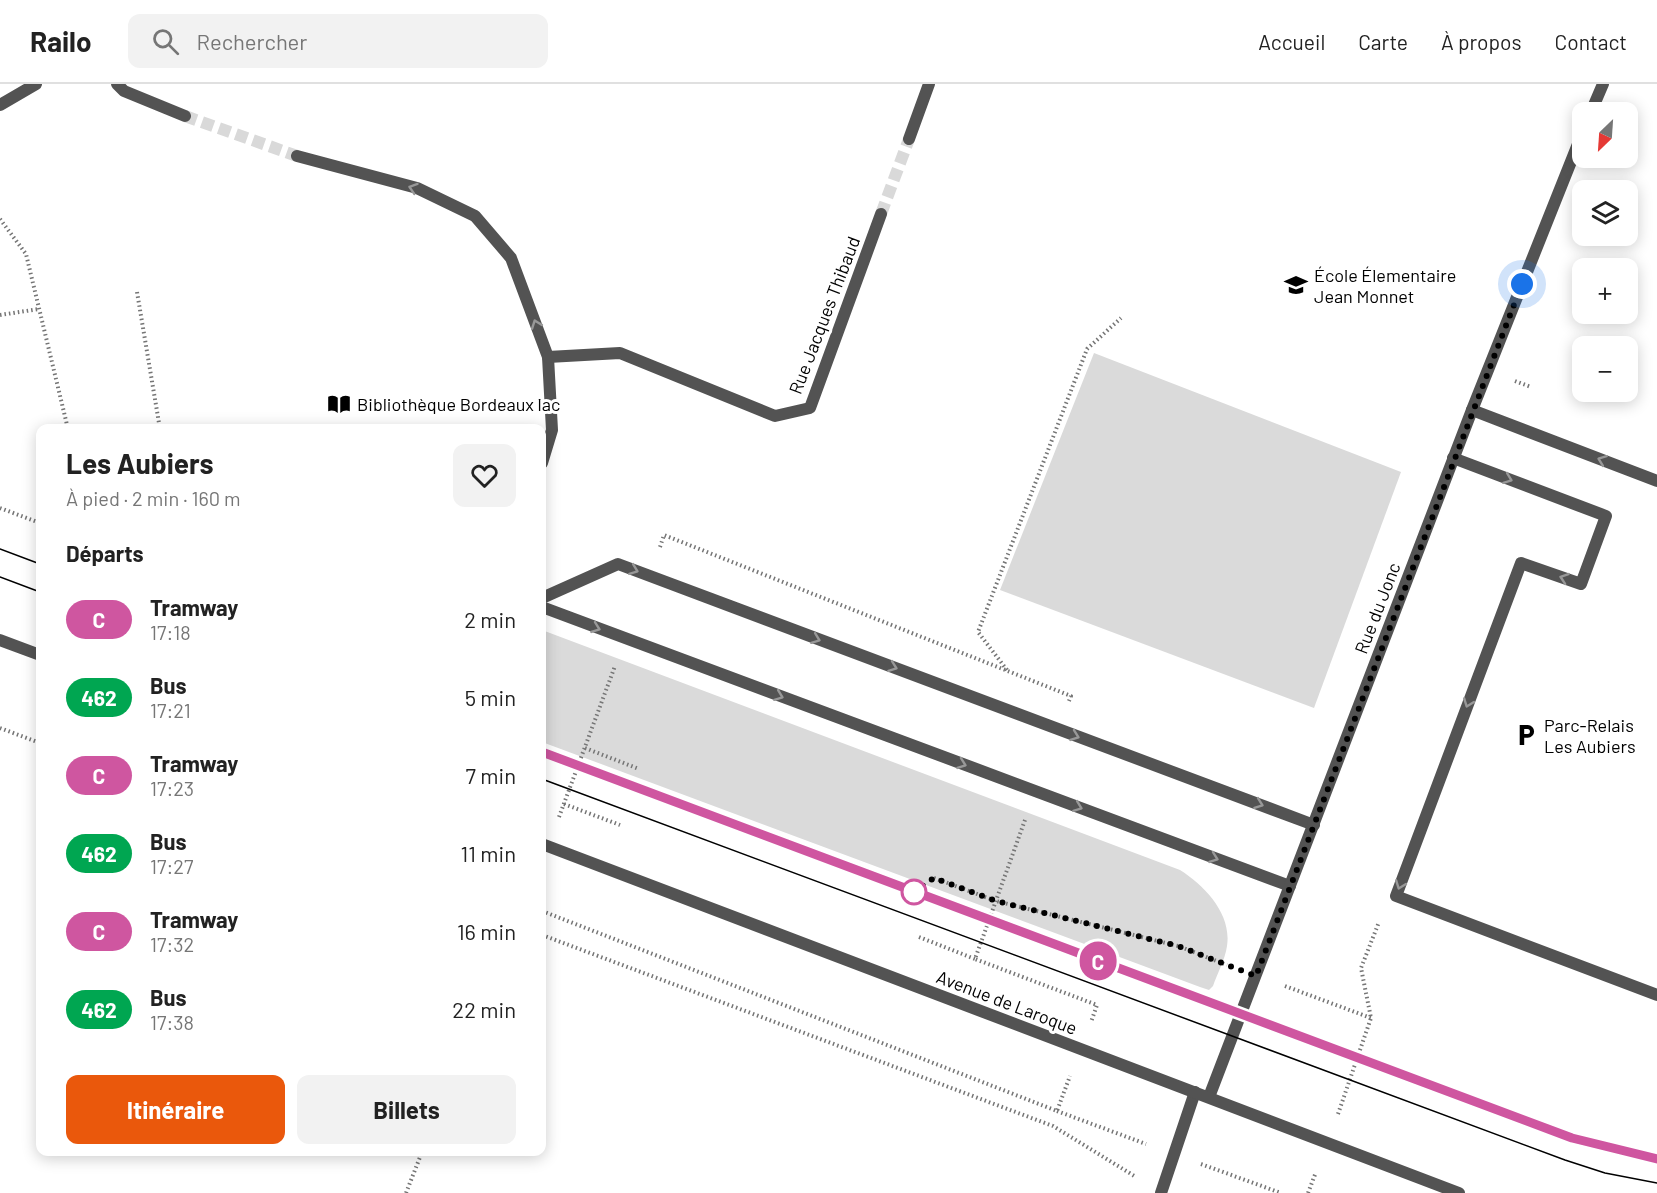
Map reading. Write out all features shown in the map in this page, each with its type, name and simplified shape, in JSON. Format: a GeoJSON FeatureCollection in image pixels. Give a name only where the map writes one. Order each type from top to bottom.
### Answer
{"type":"FeatureCollection","features":[{"type":"Feature","properties":{"kind":"street"},"geometry":{"type":"LineString","coordinates":[[0,105],[36,84]]}},
{"type":"Feature","properties":{"kind":"street"},"geometry":{"type":"LineString","coordinates":[[117,84],[124,91],[185,116]]}},
{"type":"Feature","properties":{"kind":"street"},"geometry":{"type":"LineString","coordinates":[[909,139],[929,84]]}},
{"type":"Feature","properties":{"kind":"street"},"geometry":{"type":"LineString","coordinates":[[1595,102],[1603,84]]}},
{"type":"Feature","properties":{"kind":"street"},"geometry":{"type":"LineString","coordinates":[[297,156],[417,188],[475,216],[512,258],[548,357],[552,430],[546,450]]}},
{"type":"Feature","properties":{"kind":"street","name":"Rue du Jonc"},"geometry":{"type":"LineString","coordinates":[[1209,1097],[1472,410],[1572,159]]}},
{"type":"Feature","properties":{"kind":"street","name":"Rue Jacques Thibaud"},"geometry":{"type":"LineString","coordinates":[[548,357],[620,353],[776,416],[810,408],[881,214]]}},
{"type":"Feature","properties":{"kind":"street"},"geometry":{"type":"LineString","coordinates":[[1472,410],[1657,480]]}},
{"type":"Feature","properties":{"kind":"street"},"geometry":{"type":"LineString","coordinates":[[1454,458],[1606,516],[1581,584],[1521,563],[1396,896],[1657,995]]}},
{"type":"Feature","properties":{"kind":"street"},"geometry":{"type":"LineString","coordinates":[[546,596],[618,564],[1314,825]]}},
{"type":"Feature","properties":{"kind":"street"},"geometry":{"type":"LineString","coordinates":[[546,609],[1290,886]]}},
{"type":"Feature","properties":{"kind":"street"},"geometry":{"type":"LineString","coordinates":[[0,640],[36,654]]}},
{"type":"Feature","properties":{"kind":"street","name":"Avenue de Laroque"},"geometry":{"type":"LineString","coordinates":[[546,845],[1459,1193]]}},
{"type":"Feature","properties":{"kind":"street"},"geometry":{"type":"LineString","coordinates":[[1161,1193],[1195,1092]]}},
{"type":"Feature","properties":{"kind":"path"},"geometry":{"type":"LineString","coordinates":[[0,219],[26,254],[67,424]]}},
{"type":"Feature","properties":{"kind":"path"},"geometry":{"type":"LineString","coordinates":[[137,292],[159,424]]}},
{"type":"Feature","properties":{"kind":"path"},"geometry":{"type":"LineString","coordinates":[[0,315],[39,309]]}},
{"type":"Feature","properties":{"kind":"path"},"geometry":{"type":"LineString","coordinates":[[1007,670],[978,632],[1087,349],[1121,318]]}},
{"type":"Feature","properties":{"kind":"path"},"geometry":{"type":"LineString","coordinates":[[0,508],[36,522]]}},
{"type":"Feature","properties":{"kind":"path"},"geometry":{"type":"LineString","coordinates":[[649,576],[664,536]]}},
{"type":"Feature","properties":{"kind":"path"},"geometry":{"type":"LineString","coordinates":[[546,843],[564,804],[626,638]]}},
{"type":"Feature","properties":{"kind":"path"},"geometry":{"type":"LineString","coordinates":[[0,728],[36,742]]}},
{"type":"Feature","properties":{"kind":"path"},"geometry":{"type":"LineString","coordinates":[[585,748],[639,769]]}},
{"type":"Feature","properties":{"kind":"path"},"geometry":{"type":"LineString","coordinates":[[564,804],[620,825]]}},
{"type":"Feature","properties":{"kind":"path"},"geometry":{"type":"LineString","coordinates":[[934,878],[996,901],[1178,946],[1371,1018]]}},
{"type":"Feature","properties":{"kind":"path"},"geometry":{"type":"LineString","coordinates":[[1308,1193],[1371,1018],[1361,968],[1381,916],[1396,896]]}},
{"type":"Feature","properties":{"kind":"path"},"geometry":{"type":"LineString","coordinates":[[546,936],[1053,1126],[1161,1193]]}},
{"type":"Feature","properties":{"kind":"path"},"geometry":{"type":"LineString","coordinates":[[919,937],[975,959]]}},
{"type":"Feature","properties":{"kind":"path"},"geometry":{"type":"LineString","coordinates":[[406,1193],[420,1156]]}},
{"type":"Feature","properties":{"kind":"shaded area"},"geometry":{"type":"Polygon","coordinates":[[[1094,353],[1401,472],[1314,708],[1000,590],[1094,353]]]}},
{"type":"Feature","properties":{"kind":"shaded area"},"geometry":{"type":"Polygon","coordinates":[[[546,632],[1180,870],[1199,884],[1215,902],[1221,912],[1227,934],[1226,951],[1213,986],[1209,990],[546,743],[546,632]]]}},
{"type":"Feature","properties":{"kind":"tunnel"},"geometry":{"type":"LineString","coordinates":[[185,116],[297,156]]}},
{"type":"Feature","properties":{"kind":"tunnel"},"geometry":{"type":"LineString","coordinates":[[881,214],[909,139]]}},
{"type":"Feature","properties":{"kind":"tram line"},"geometry":{"type":"LineString","coordinates":[[0,549],[36,562]]}},
{"type":"Feature","properties":{"kind":"tram line"},"geometry":{"type":"LineString","coordinates":[[0,577],[36,590]]}},
{"type":"Feature","properties":{"kind":"tram line"},"geometry":{"type":"LineString","coordinates":[[546,753],[1573,1138],[1657,1159]]}},
{"type":"Feature","properties":{"kind":"tram line","name":"C"},"geometry":{"type":"LineString","coordinates":[[546,754],[1572,1138],[1657,1159]]}},
{"type":"Feature","properties":{"kind":"tram line"},"geometry":{"type":"LineString","coordinates":[[546,780],[1565,1160],[1605,1173],[1657,1183]]}},
{"type":"Feature","properties":{"kind":"place","name":"École Élementaire Jean Monnet"},"geometry":{"type":"Point","coordinates":[1296,285]}},
{"type":"Feature","properties":{"kind":"place","name":"Bibliothèque Bordeaux lac"},"geometry":{"type":"Point","coordinates":[339,404]}},
{"type":"Feature","properties":{"kind":"place","name":"Parc-Relais Les Aubiers"},"geometry":{"type":"Point","coordinates":[1526,735]}},
{"type":"Feature","properties":{"kind":"route"},"geometry":{"type":"LineString","coordinates":[[914,892],[934,878],[996,901],[1178,946],[1256,976],[1522,284]]}}]}
